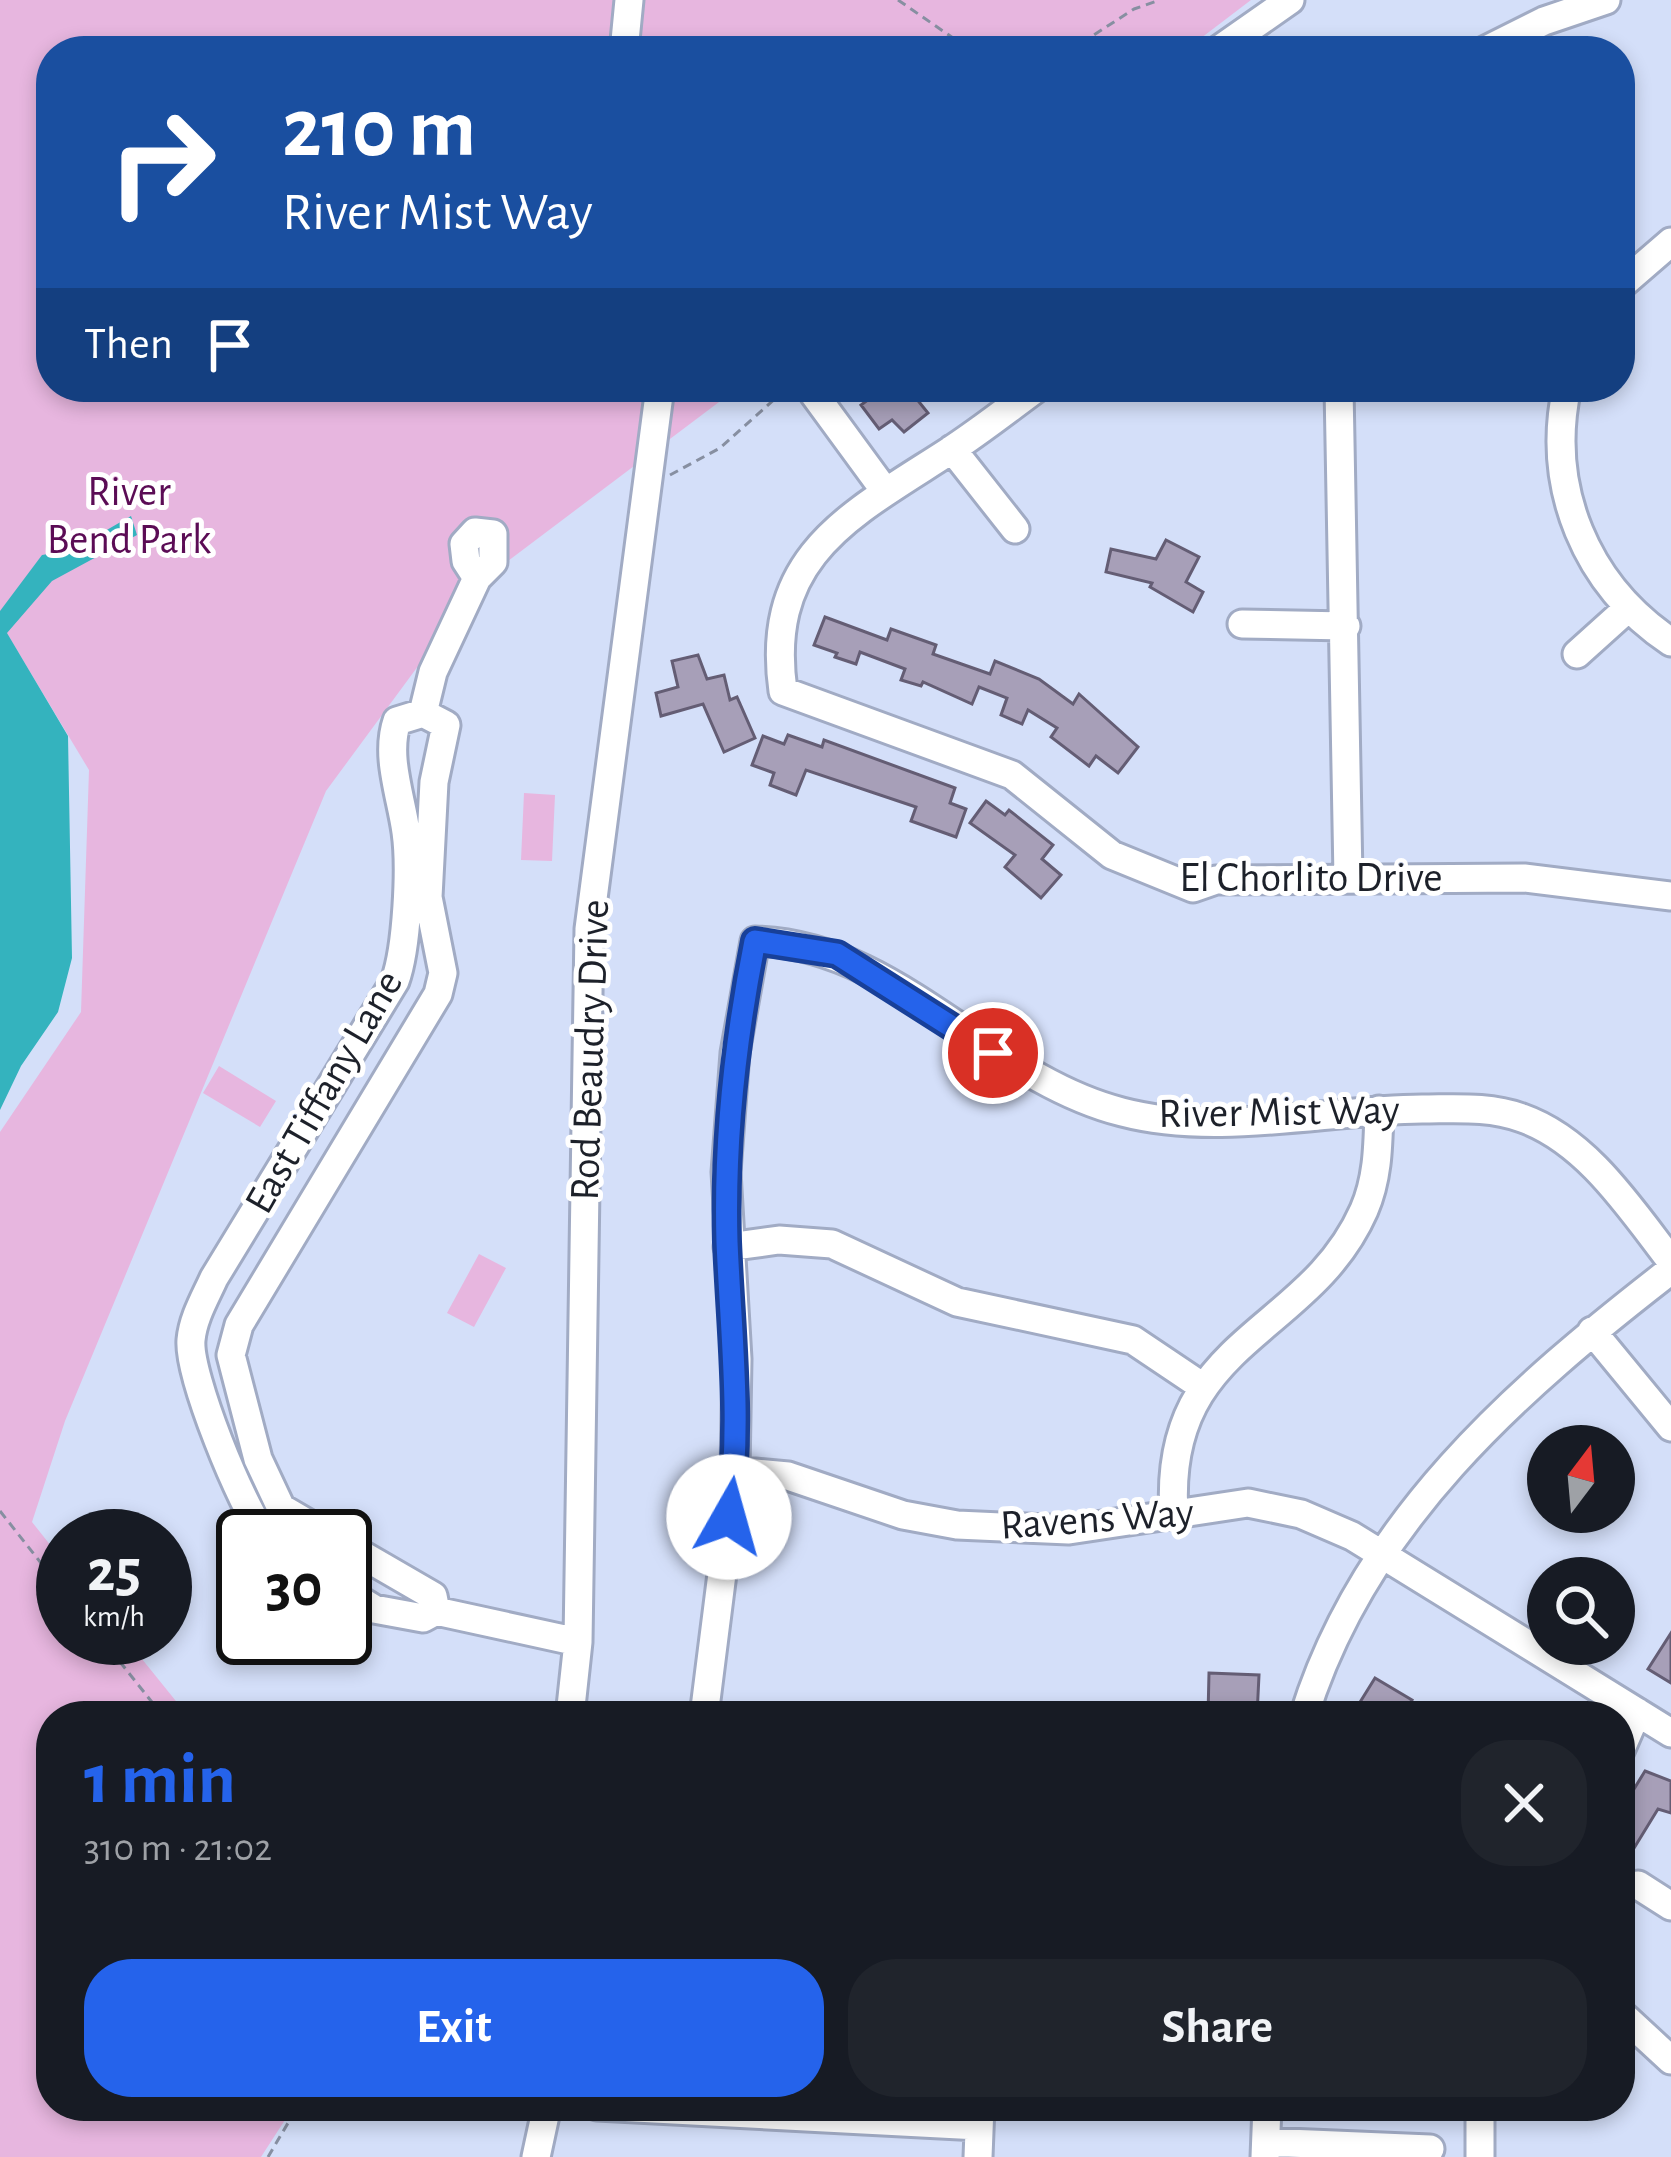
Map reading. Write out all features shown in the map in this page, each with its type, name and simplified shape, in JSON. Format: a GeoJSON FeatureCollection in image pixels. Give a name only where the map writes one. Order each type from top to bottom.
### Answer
{"type":"FeatureCollection","features":[{"type":"Feature","properties":{"kind":"street"},"geometry":{"type":"LineString","coordinates":[[625,36],[629,0]]}},
{"type":"Feature","properties":{"kind":"street"},"geometry":{"type":"LineString","coordinates":[[1238,36],[1290,0]]}},
{"type":"Feature","properties":{"kind":"street"},"geometry":{"type":"LineString","coordinates":[[1514,36],[1606,0]]}},
{"type":"Feature","properties":{"kind":"street"},"geometry":{"type":"LineString","coordinates":[[1635,273],[1671,242]]}},
{"type":"Feature","properties":{"kind":"street","name":"Rod Beaudry Drive"},"geometry":{"type":"LineString","coordinates":[[571,1701],[578,1642],[589,928],[658,402]]}},
{"type":"Feature","properties":{"kind":"street"},"geometry":{"type":"LineString","coordinates":[[811,402],[885,491],[1017,402]]}},
{"type":"Feature","properties":{"kind":"street"},"geometry":{"type":"LineString","coordinates":[[1339,402],[1348,878]]}},
{"type":"Feature","properties":{"kind":"street"},"geometry":{"type":"LineString","coordinates":[[1565,402],[1560,437],[1569,506],[1589,556],[1627,609],[1671,642]]}},
{"type":"Feature","properties":{"kind":"street"},"geometry":{"type":"LineString","coordinates":[[952,449],[1015,529]]}},
{"type":"Feature","properties":{"kind":"street","name":"El Chorlito Drive"},"geometry":{"type":"LineString","coordinates":[[885,491],[819,543],[802,565],[779,641],[783,691],[1012,775],[1112,855],[1164,880],[1193,887],[1216,880],[1559,879],[1671,896]]}},
{"type":"Feature","properties":{"kind":"street"},"geometry":{"type":"LineString","coordinates":[[423,713],[433,672],[477,578]]}},
{"type":"Feature","properties":{"kind":"street"},"geometry":{"type":"LineString","coordinates":[[1577,654],[1627,609]]}},
{"type":"Feature","properties":{"kind":"street"},"geometry":{"type":"LineString","coordinates":[[1242,624],[1346,626]]}},
{"type":"Feature","properties":{"kind":"street","name":"East Tiffany Lane"},"geometry":{"type":"LineString","coordinates":[[251,1509],[228,1465],[196,1375],[190,1346],[194,1321],[214,1278],[377,1014],[405,954],[402,915],[410,861],[390,742],[397,722],[423,713],[446,725],[434,782],[436,820],[428,897],[443,973],[415,1037],[239,1325],[231,1355],[258,1459],[283,1509]]}},
{"type":"Feature","properties":{"kind":"street","name":"River Mist Way"},"geometry":{"type":"LineString","coordinates":[[706,1701],[735,1472],[737,1359],[728,1247],[729,1112],[755,941],[837,954],[1026,1075],[1111,1109],[1198,1122],[1378,1110],[1496,1110],[1545,1129],[1586,1159],[1671,1266]]}},
{"type":"Feature","properties":{"kind":"street"},"geometry":{"type":"LineString","coordinates":[[377,1014],[415,1037]]}},
{"type":"Feature","properties":{"kind":"street"},"geometry":{"type":"LineString","coordinates":[[1174,1514],[1174,1452],[1203,1387],[1348,1238],[1373,1184],[1378,1110]]}},
{"type":"Feature","properties":{"kind":"street"},"geometry":{"type":"LineString","coordinates":[[728,1247],[779,1240],[832,1244],[957,1302],[1133,1340],[1203,1387]]}},
{"type":"Feature","properties":{"kind":"street"},"geometry":{"type":"LineString","coordinates":[[1310,1701],[1339,1625],[1422,1495],[1452,1460],[1592,1331],[1671,1266]]}},
{"type":"Feature","properties":{"kind":"street"},"geometry":{"type":"LineString","coordinates":[[1592,1331],[1671,1427]]}},
{"type":"Feature","properties":{"kind":"street","name":"Ravens Way"},"geometry":{"type":"LineString","coordinates":[[735,1472],[788,1476],[903,1515],[957,1526],[1069,1530],[1248,1503],[1277,1508],[1327,1523],[1619,1701]]}},
{"type":"Feature","properties":{"kind":"street"},"geometry":{"type":"LineString","coordinates":[[372,1561],[433,1596],[436,1611]]}},
{"type":"Feature","properties":{"kind":"street"},"geometry":{"type":"LineString","coordinates":[[372,1609],[423,1618],[436,1611],[578,1642]]}},
{"type":"Feature","properties":{"kind":"street"},"geometry":{"type":"LineString","coordinates":[[1635,1717],[1637,1712]]}},
{"type":"Feature","properties":{"kind":"street","name":"Ravens Way"},"geometry":{"type":"LineString","coordinates":[[1637,1712],[1671,1733]]}},
{"type":"Feature","properties":{"kind":"street"},"geometry":{"type":"LineString","coordinates":[[1638,1885],[1671,1906]]}},
{"type":"Feature","properties":{"kind":"street"},"geometry":{"type":"LineString","coordinates":[[1635,2027],[1671,2060]]}},
{"type":"Feature","properties":{"kind":"street"},"geometry":{"type":"LineString","coordinates":[[536,2157],[544,2121]]}},
{"type":"Feature","properties":{"kind":"street"},"geometry":{"type":"LineString","coordinates":[[978,2157],[979,2121]]}},
{"type":"Feature","properties":{"kind":"street"},"geometry":{"type":"LineString","coordinates":[[1480,2121],[1480,2157]]}},
{"type":"Feature","properties":{"kind":"street"},"geometry":{"type":"LineString","coordinates":[[1265,2150],[1430,2149]]}},
{"type":"Feature","properties":{"kind":"path"},"geometry":{"type":"LineString","coordinates":[[898,0],[950,36]]}},
{"type":"Feature","properties":{"kind":"path"},"geometry":{"type":"LineString","coordinates":[[1092,36],[1160,0]]}},
{"type":"Feature","properties":{"kind":"path"},"geometry":{"type":"LineString","coordinates":[[648,488],[720,448],[784,402]]}},
{"type":"Feature","properties":{"kind":"path"},"geometry":{"type":"LineString","coordinates":[[0,1511],[36,1557]]}},
{"type":"Feature","properties":{"kind":"path"},"geometry":{"type":"LineString","coordinates":[[122,1665],[151,1701]]}},
{"type":"Feature","properties":{"kind":"path"},"geometry":{"type":"LineString","coordinates":[[268,2157],[289,2121]]}},
{"type":"Feature","properties":{"kind":"green space","name":"River Bend Park"},"geometry":{"type":"Polygon","coordinates":[[[0,0],[1251,0],[1204,36],[36,36],[36,402],[719,402],[480,582],[326,791],[65,1421],[32,1522],[36,1527],[36,1665],[147,1665],[176,1701],[36,1701],[36,2121],[284,2121],[261,2157],[0,2157],[0,1132],[81,1012],[89,770],[0,622],[0,0]]]}},
{"type":"Feature","properties":{"kind":"green space"},"geometry":{"type":"Polygon","coordinates":[[[524,793],[555,795],[552,861],[521,860],[524,793]]]}},
{"type":"Feature","properties":{"kind":"green space"},"geometry":{"type":"Polygon","coordinates":[[[219,1066],[276,1101],[260,1127],[203,1093],[219,1066]]]}},
{"type":"Feature","properties":{"kind":"green space"},"geometry":{"type":"Polygon","coordinates":[[[479,1254],[506,1268],[474,1327],[447,1313],[479,1254]]]}},
{"type":"Feature","properties":{"kind":"shaded area"},"geometry":{"type":"Polygon","coordinates":[[[131,516],[137,535],[52,581],[7,633],[68,736],[72,958],[58,1012],[21,1066],[0,1110],[0,611],[42,555],[72,550],[131,516]]]}},
{"type":"Feature","properties":{"kind":"building"},"geometry":{"type":"Polygon","coordinates":[[[919,402],[928,413],[904,432],[892,420],[879,429],[861,405],[919,402]]]}},
{"type":"Feature","properties":{"kind":"building"},"geometry":{"type":"Polygon","coordinates":[[[1166,540],[1199,557],[1186,582],[1203,592],[1193,612],[1150,587],[1152,583],[1106,572],[1111,549],[1156,559],[1166,540]]]}},
{"type":"Feature","properties":{"kind":"building"},"geometry":{"type":"Polygon","coordinates":[[[825,617],[887,640],[891,629],[936,645],[933,654],[990,674],[995,661],[1039,679],[1073,704],[1079,694],[1138,747],[1118,773],[1096,756],[1089,766],[1051,737],[1057,728],[1028,710],[1022,724],[1001,715],[1007,698],[979,687],[972,704],[923,682],[921,686],[901,680],[905,669],[860,652],[856,664],[835,657],[837,653],[814,645],[825,617]]]}},
{"type":"Feature","properties":{"kind":"building"},"geometry":{"type":"Polygon","coordinates":[[[698,655],[707,679],[724,675],[730,700],[737,697],[755,738],[724,752],[703,704],[661,716],[656,693],[678,687],[672,661],[698,655]]]}},
{"type":"Feature","properties":{"kind":"building"},"geometry":{"type":"Polygon","coordinates":[[[788,735],[822,747],[824,740],[955,788],[950,803],[966,809],[956,837],[911,821],[916,807],[806,770],[796,795],[770,785],[774,773],[752,765],[763,736],[784,744],[788,735]]]}},
{"type":"Feature","properties":{"kind":"building"},"geometry":{"type":"Polygon","coordinates":[[[986,801],[1005,815],[1009,810],[1053,845],[1042,859],[1061,875],[1041,898],[1005,867],[1015,855],[970,823],[986,801]]]}},
{"type":"Feature","properties":{"kind":"building"},"geometry":{"type":"Polygon","coordinates":[[[1671,1633],[1671,1683],[1648,1669],[1671,1633]]]}},
{"type":"Feature","properties":{"kind":"building"},"geometry":{"type":"Polygon","coordinates":[[[1209,1673],[1259,1675],[1258,1701],[1208,1701],[1209,1673]]]}},
{"type":"Feature","properties":{"kind":"building"},"geometry":{"type":"Polygon","coordinates":[[[1375,1678],[1412,1700],[1411,1701],[1361,1701],[1375,1678]]]}},
{"type":"Feature","properties":{"kind":"building"},"geometry":{"type":"Polygon","coordinates":[[[1645,1771],[1671,1781],[1671,1813],[1658,1809],[1635,1847],[1635,1787],[1645,1771]]]}},
{"type":"Feature","properties":{"kind":"route"},"geometry":{"type":"LineString","coordinates":[[729,1517],[738,1408],[726,1172],[735,1053],[755,941],[810,946],[837,954],[993,1053]]}}]}
